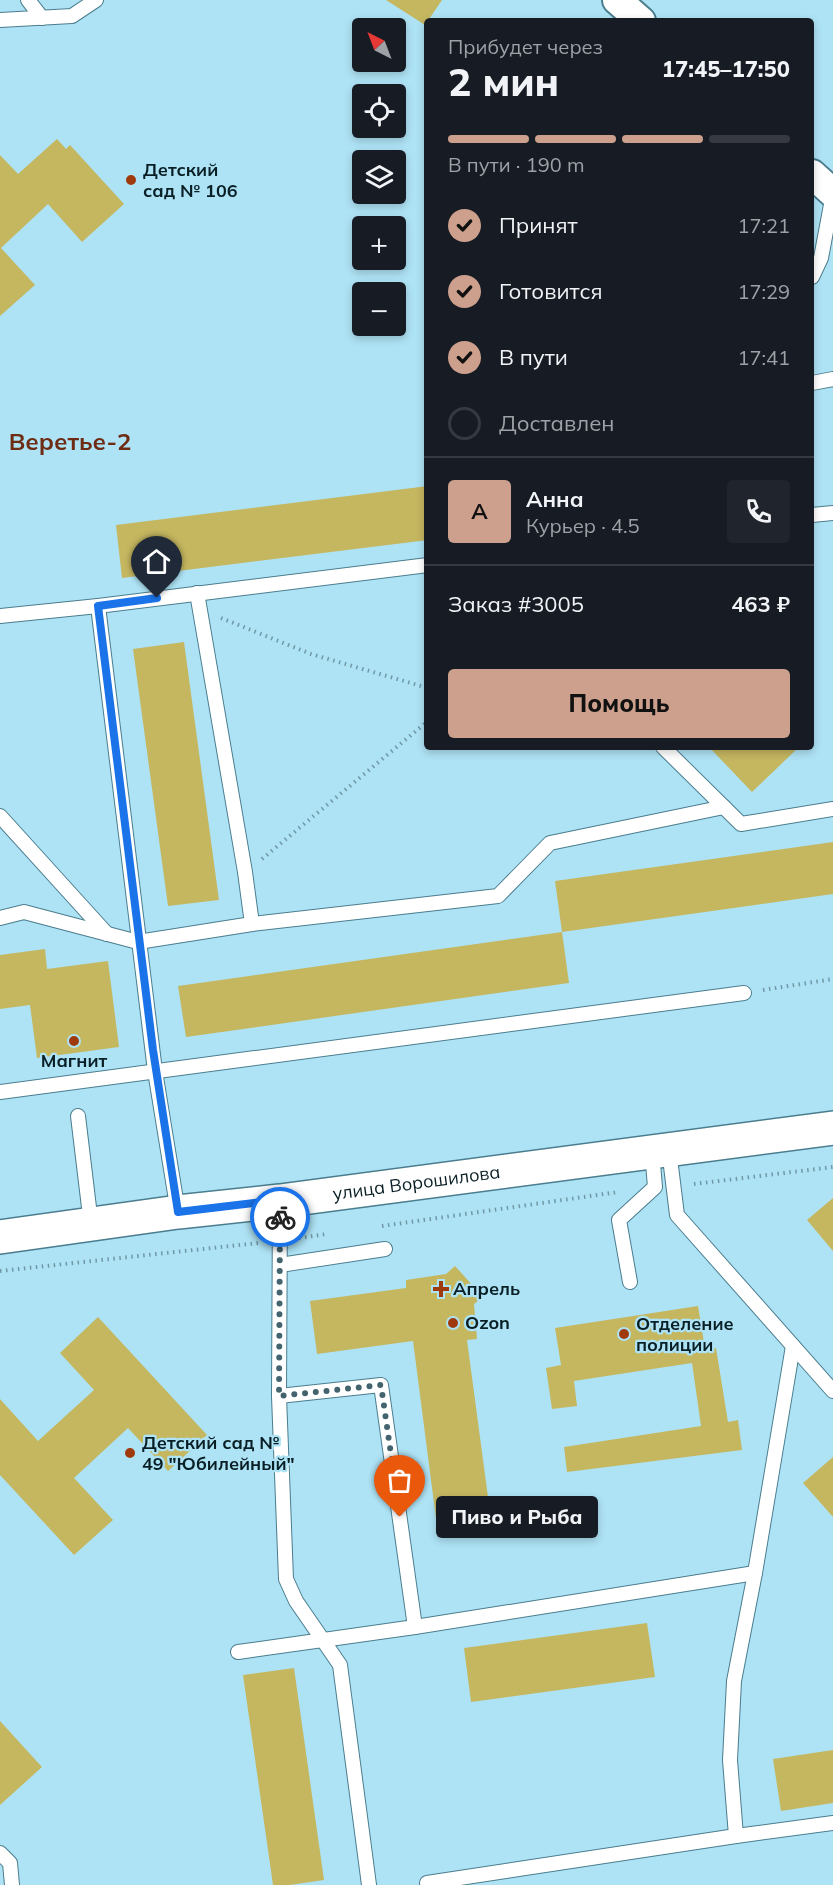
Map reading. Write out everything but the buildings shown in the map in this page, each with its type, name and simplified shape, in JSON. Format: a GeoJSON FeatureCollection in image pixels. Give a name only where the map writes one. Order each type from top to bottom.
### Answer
{"type":"FeatureCollection","features":[{"type":"Feature","properties":{"kind":"main road","name":"улица Ворошилова"},"geometry":{"type":"LineString","coordinates":[[0,1237],[833,1128]]}},
{"type":"Feature","properties":{"kind":"street"},"geometry":{"type":"LineString","coordinates":[[617,0],[638,18]]}},
{"type":"Feature","properties":{"kind":"street"},"geometry":{"type":"LineString","coordinates":[[814,176],[833,194]]}},
{"type":"Feature","properties":{"kind":"lane"},"geometry":{"type":"LineString","coordinates":[[27,0],[42,18]]}},
{"type":"Feature","properties":{"kind":"lane"},"geometry":{"type":"LineString","coordinates":[[0,20],[72,16],[96,0]]}},
{"type":"Feature","properties":{"kind":"lane"},"geometry":{"type":"LineString","coordinates":[[814,273],[821,258],[833,194]]}},
{"type":"Feature","properties":{"kind":"lane"},"geometry":{"type":"LineString","coordinates":[[814,383],[833,379]]}},
{"type":"Feature","properties":{"kind":"lane"},"geometry":{"type":"LineString","coordinates":[[814,515],[833,513]]}},
{"type":"Feature","properties":{"kind":"lane"},"geometry":{"type":"LineString","coordinates":[[0,616],[424,565]]}},
{"type":"Feature","properties":{"kind":"lane"},"geometry":{"type":"LineString","coordinates":[[197,593],[246,872],[252,924]]}},
{"type":"Feature","properties":{"kind":"lane"},"geometry":{"type":"LineString","coordinates":[[98,606],[155,1071],[178,1212]]}},
{"type":"Feature","properties":{"kind":"lane"},"geometry":{"type":"LineString","coordinates":[[666,750],[741,824],[833,809]]}},
{"type":"Feature","properties":{"kind":"lane"},"geometry":{"type":"LineString","coordinates":[[0,918],[24,912],[138,942],[252,924],[498,896],[550,843],[724,807]]}},
{"type":"Feature","properties":{"kind":"lane"},"geometry":{"type":"LineString","coordinates":[[0,816],[107,934]]}},
{"type":"Feature","properties":{"kind":"lane"},"geometry":{"type":"LineString","coordinates":[[0,1092],[744,993]]}},
{"type":"Feature","properties":{"kind":"lane"},"geometry":{"type":"LineString","coordinates":[[78,1116],[91,1225]]}},
{"type":"Feature","properties":{"kind":"lane"},"geometry":{"type":"LineString","coordinates":[[660,1151],[673,1186],[677,1215],[833,1391]]}},
{"type":"Feature","properties":{"kind":"lane"},"geometry":{"type":"LineString","coordinates":[[630,1282],[619,1220],[655,1187],[660,1151]]}},
{"type":"Feature","properties":{"kind":"lane"},"geometry":{"type":"LineString","coordinates":[[280,1200],[279,1396],[286,1579],[296,1601],[325,1640],[340,1665],[369,1885]]}},
{"type":"Feature","properties":{"kind":"lane"},"geometry":{"type":"LineString","coordinates":[[280,1265],[386,1249]]}},
{"type":"Feature","properties":{"kind":"lane"},"geometry":{"type":"LineString","coordinates":[[736,1836],[730,1760],[734,1681],[755,1573],[793,1346]]}},
{"type":"Feature","properties":{"kind":"lane"},"geometry":{"type":"LineString","coordinates":[[279,1396],[381,1385],[415,1627]]}},
{"type":"Feature","properties":{"kind":"lane"},"geometry":{"type":"LineString","coordinates":[[238,1652],[415,1627],[755,1573]]}},
{"type":"Feature","properties":{"kind":"lane"},"geometry":{"type":"LineString","coordinates":[[424,1884],[833,1823]]}},
{"type":"Feature","properties":{"kind":"lane"},"geometry":{"type":"LineString","coordinates":[[0,1853],[10,1863],[12,1885]]}},
{"type":"Feature","properties":{"kind":"path"},"geometry":{"type":"LineString","coordinates":[[197,593],[219,618],[312,654],[424,687]]}},
{"type":"Feature","properties":{"kind":"path"},"geometry":{"type":"LineString","coordinates":[[246,872],[424,724]]}},
{"type":"Feature","properties":{"kind":"path"},"geometry":{"type":"LineString","coordinates":[[744,993],[833,979]]}},
{"type":"Feature","properties":{"kind":"path"},"geometry":{"type":"LineString","coordinates":[[673,1186],[833,1167]]}},
{"type":"Feature","properties":{"kind":"path"},"geometry":{"type":"LineString","coordinates":[[373,1227],[655,1187]]}},
{"type":"Feature","properties":{"kind":"path"},"geometry":{"type":"LineString","coordinates":[[0,1271],[338,1233]]}},
{"type":"Feature","properties":{"kind":"way so far"},"geometry":{"type":"LineString","coordinates":[[280,1217],[279,1396],[381,1385],[400,1517]]}},
{"type":"Feature","properties":{"kind":"place","name":"Детский сад № 106"},"geometry":{"type":"Point","coordinates":[131,180]}},
{"type":"Feature","properties":{"kind":"place","name":"Магнит"},"geometry":{"type":"Point","coordinates":[74,1041]}},
{"type":"Feature","properties":{"kind":"place","name":"Апрель"},"geometry":{"type":"Point","coordinates":[441,1289]}},
{"type":"Feature","properties":{"kind":"place","name":"Ozon"},"geometry":{"type":"Point","coordinates":[453,1323]}},
{"type":"Feature","properties":{"kind":"place","name":"Отделение полиции"},"geometry":{"type":"Point","coordinates":[624,1334]}},
{"type":"Feature","properties":{"kind":"place","name":"Детский сад № 49 \"Юбилейный\""},"geometry":{"type":"Point","coordinates":[130,1453]}},
{"type":"Feature","properties":{"kind":"place","name":"Пиво и Рыба"},"geometry":{"type":"Point","coordinates":[400,1517]}},
{"type":"Feature","properties":{"kind":"district","name":"Веретье-2"},"geometry":{"type":"Point","coordinates":[70,442]}},
{"type":"Feature","properties":{"kind":"route"},"geometry":{"type":"LineString","coordinates":[[157,598],[98,606],[155,1071],[178,1212],[280,1200],[280,1217]]}}]}
